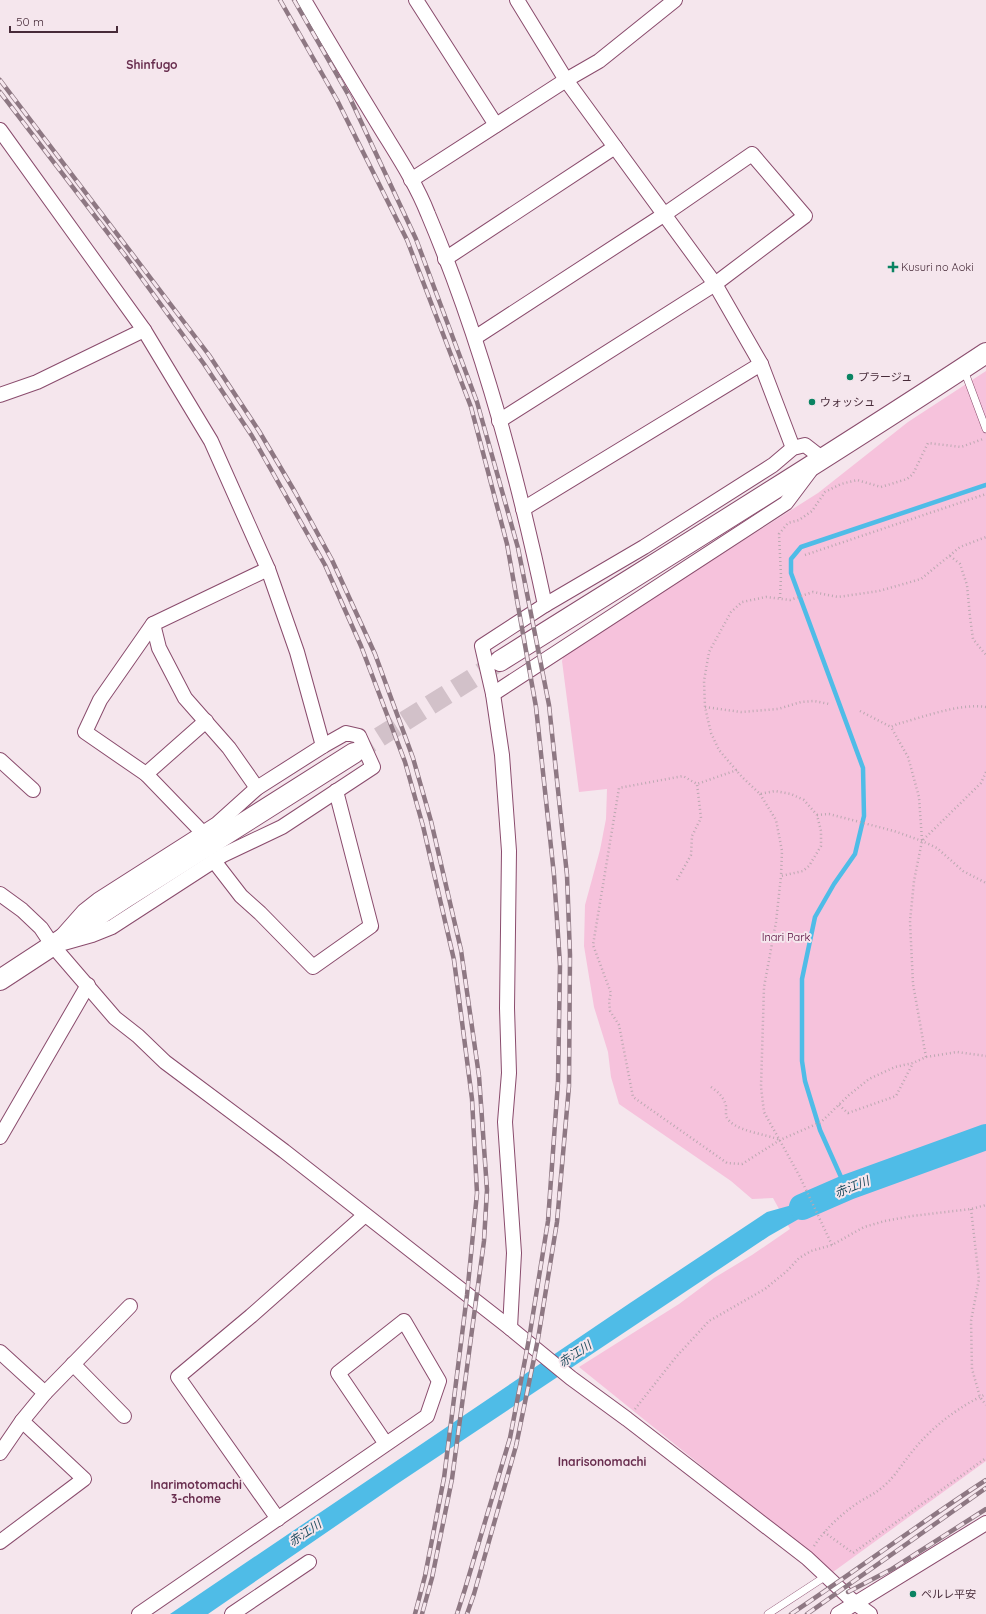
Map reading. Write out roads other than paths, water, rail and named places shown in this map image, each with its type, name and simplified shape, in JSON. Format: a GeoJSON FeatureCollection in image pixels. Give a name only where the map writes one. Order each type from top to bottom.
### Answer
{"type":"FeatureCollection","features":[{"type":"Feature","properties":{"kind":"street"},"geometry":{"type":"LineString","coordinates":[[304,0],[411,180],[428,213],[476,337],[523,508],[545,605]]}},
{"type":"Feature","properties":{"kind":"street"},"geometry":{"type":"LineString","coordinates":[[416,0],[496,125]]}},
{"type":"Feature","properties":{"kind":"street"},"geometry":{"type":"LineString","coordinates":[[517,0],[566,80],[715,284],[761,364],[793,448]]}},
{"type":"Feature","properties":{"kind":"street"},"geometry":{"type":"LineString","coordinates":[[411,180],[566,80],[599,61],[675,0]]}},
{"type":"Feature","properties":{"kind":"street"},"geometry":{"type":"LineString","coordinates":[[2,135],[144,330],[211,441],[268,569],[297,652],[323,746]]}},
{"type":"Feature","properties":{"kind":"street"},"geometry":{"type":"LineString","coordinates":[[445,259],[616,147]]}},
{"type":"Feature","properties":{"kind":"street"},"geometry":{"type":"LineString","coordinates":[[476,337],[665,214],[752,154],[806,216],[715,284],[500,421]]}},
{"type":"Feature","properties":{"kind":"street"},"geometry":{"type":"LineString","coordinates":[[0,395],[37,382],[144,330]]}},
{"type":"Feature","properties":{"kind":"street"},"geometry":{"type":"LineString","coordinates":[[500,661],[818,462],[986,353]]}},
{"type":"Feature","properties":{"kind":"street"},"geometry":{"type":"LineString","coordinates":[[523,508],[761,364]]}},
{"type":"Feature","properties":{"kind":"street"},"geometry":{"type":"LineString","coordinates":[[510,1328],[514,1253],[504,1122],[509,1073],[507,1008],[509,850],[502,755],[493,694],[482,646],[545,605],[644,547],[773,465],[793,448],[805,445],[818,462]]}},
{"type":"Feature","properties":{"kind":"street"},"geometry":{"type":"LineString","coordinates":[[493,694],[786,502],[818,462]]}},
{"type":"Feature","properties":{"kind":"street"},"geometry":{"type":"LineString","coordinates":[[203,833],[146,774],[85,732],[100,700],[153,624],[268,569]]}},
{"type":"Feature","properties":{"kind":"street"},"geometry":{"type":"LineString","coordinates":[[153,624],[160,648],[185,698],[229,748],[257,788]]}},
{"type":"Feature","properties":{"kind":"street"},"geometry":{"type":"LineString","coordinates":[[146,774],[206,721]]}},
{"type":"Feature","properties":{"kind":"street"},"geometry":{"type":"LineString","coordinates":[[346,733],[359,736],[373,767],[282,826],[223,855],[112,927],[92,935],[53,946],[84,911],[144,870],[217,824],[257,788],[346,733]]}},
{"type":"Feature","properties":{"kind":"street"},"geometry":{"type":"LineString","coordinates":[[0,980],[125,898],[354,753]]}},
{"type":"Feature","properties":{"kind":"street"},"geometry":{"type":"LineString","coordinates":[[1,763],[33,790]]}},
{"type":"Feature","properties":{"kind":"street"},"geometry":{"type":"LineString","coordinates":[[214,861],[241,896],[260,913],[313,967],[371,926],[336,791]]}},
{"type":"Feature","properties":{"kind":"street"},"geometry":{"type":"LineString","coordinates":[[0,894],[27,914],[115,1018],[138,1036],[165,1062],[284,1151],[510,1328],[571,1378],[627,1419],[807,1558],[870,1614]]}},
{"type":"Feature","properties":{"kind":"street"},"geometry":{"type":"LineString","coordinates":[[0,1137],[88,985]]}},
{"type":"Feature","properties":{"kind":"street"},"geometry":{"type":"LineString","coordinates":[[278,1519],[178,1377],[252,1316],[365,1215]]}},
{"type":"Feature","properties":{"kind":"street"},"geometry":{"type":"LineString","coordinates":[[0,1453],[22,1421],[45,1393],[130,1306]]}},
{"type":"Feature","properties":{"kind":"street"},"geometry":{"type":"LineString","coordinates":[[139,1614],[427,1416],[439,1381],[404,1320],[338,1372],[386,1444]]}},
{"type":"Feature","properties":{"kind":"street"},"geometry":{"type":"LineString","coordinates":[[0,1352],[45,1393]]}},
{"type":"Feature","properties":{"kind":"street"},"geometry":{"type":"LineString","coordinates":[[73,1364],[124,1416]]}},
{"type":"Feature","properties":{"kind":"street"},"geometry":{"type":"LineString","coordinates":[[0,1542],[84,1479],[22,1421]]}},
{"type":"Feature","properties":{"kind":"street"},"geometry":{"type":"LineString","coordinates":[[838,1614],[986,1523]]}},
{"type":"Feature","properties":{"kind":"street"},"geometry":{"type":"LineString","coordinates":[[232,1614],[309,1562]]}},
{"type":"Feature","properties":{"kind":"lane"},"geometry":{"type":"LineString","coordinates":[[963,368],[986,429]]}},
{"type":"Feature","properties":{"kind":"lane"},"geometry":{"type":"LineString","coordinates":[[768,1614],[826,1576]]}},
{"type":"Feature","properties":{"kind":"water"},"geometry":{"type":"Polygon","coordinates":[[[853,1188],[769,1236],[397,1484],[208,1614],[170,1614],[767,1212],[853,1188]]]}},
{"type":"Feature","properties":{"kind":"waterway"},"geometry":{"type":"LineString","coordinates":[[848,1187],[841,1177],[820,1130],[805,1081],[802,1061],[802,979],[815,917],[834,884],[855,854],[864,816],[863,768],[791,573],[791,559],[801,547],[986,485]]}},
{"type":"Feature","properties":{"kind":"waterway","name":"赤江川"},"geometry":{"type":"LineString","coordinates":[[802,1207],[848,1187],[986,1137]]}},
{"type":"Feature","properties":{"kind":"tunnel"},"geometry":{"type":"LineString","coordinates":[[354,753],[500,661]]}},
{"type":"Feature","properties":{"kind":"railway"},"geometry":{"type":"LineString","coordinates":[[280,0],[337,100],[407,240],[471,407],[507,544],[536,707],[554,875],[560,965],[558,1082],[548,1221],[529,1339],[510,1438],[457,1614]]}},
{"type":"Feature","properties":{"kind":"railway"},"geometry":{"type":"LineString","coordinates":[[294,0],[349,96],[416,239],[477,402],[518,548],[549,705],[567,875],[570,955],[569,1086],[557,1222],[538,1339],[516,1446],[467,1614]]}},
{"type":"Feature","properties":{"kind":"railway"},"geometry":{"type":"LineString","coordinates":[[0,80],[209,355],[259,431],[295,492],[332,560],[375,654],[413,758],[431,821],[461,950],[479,1076],[487,1190],[484,1241],[452,1479],[432,1578],[422,1614]]}},
{"type":"Feature","properties":{"kind":"railway"},"geometry":{"type":"LineString","coordinates":[[0,92],[127,258],[204,364],[252,436],[325,565],[361,646],[405,762],[423,826],[454,960],[472,1099],[477,1193],[467,1295],[444,1478],[425,1576],[415,1614]]}},
{"type":"Feature","properties":{"kind":"railway"},"geometry":{"type":"LineString","coordinates":[[791,1614],[986,1480]]}},
{"type":"Feature","properties":{"kind":"railway"},"geometry":{"type":"LineString","coordinates":[[807,1614],[986,1488]]}},
{"type":"Feature","properties":{"kind":"railway"},"geometry":{"type":"LineString","coordinates":[[848,1592],[892,1569],[986,1509]]}},
{"type":"Feature","properties":{"kind":"place","name":"Kusuri no Aoki"},"geometry":{"type":"Point","coordinates":[893,267]}},
{"type":"Feature","properties":{"kind":"place","name":"プラージュ"},"geometry":{"type":"Point","coordinates":[850,377]}},
{"type":"Feature","properties":{"kind":"place","name":"ウォッシュ"},"geometry":{"type":"Point","coordinates":[812,402]}},
{"type":"Feature","properties":{"kind":"place","name":"ペルレ平安"},"geometry":{"type":"Point","coordinates":[913,1594]}},
{"type":"Feature","properties":{"kind":"district","name":"Shinfugo"},"geometry":{"type":"Point","coordinates":[152,65]}},
{"type":"Feature","properties":{"kind":"district","name":"Inarisonomachi"},"geometry":{"type":"Point","coordinates":[602,1462]}},
{"type":"Feature","properties":{"kind":"district","name":"Inarimotomachi 3-chome"},"geometry":{"type":"Point","coordinates":[196,1492]}},
{"type":"Feature","properties":{"kind":"park label","name":"Inari Park"},"geometry":{"type":"Point","coordinates":[786,937]}}]}
